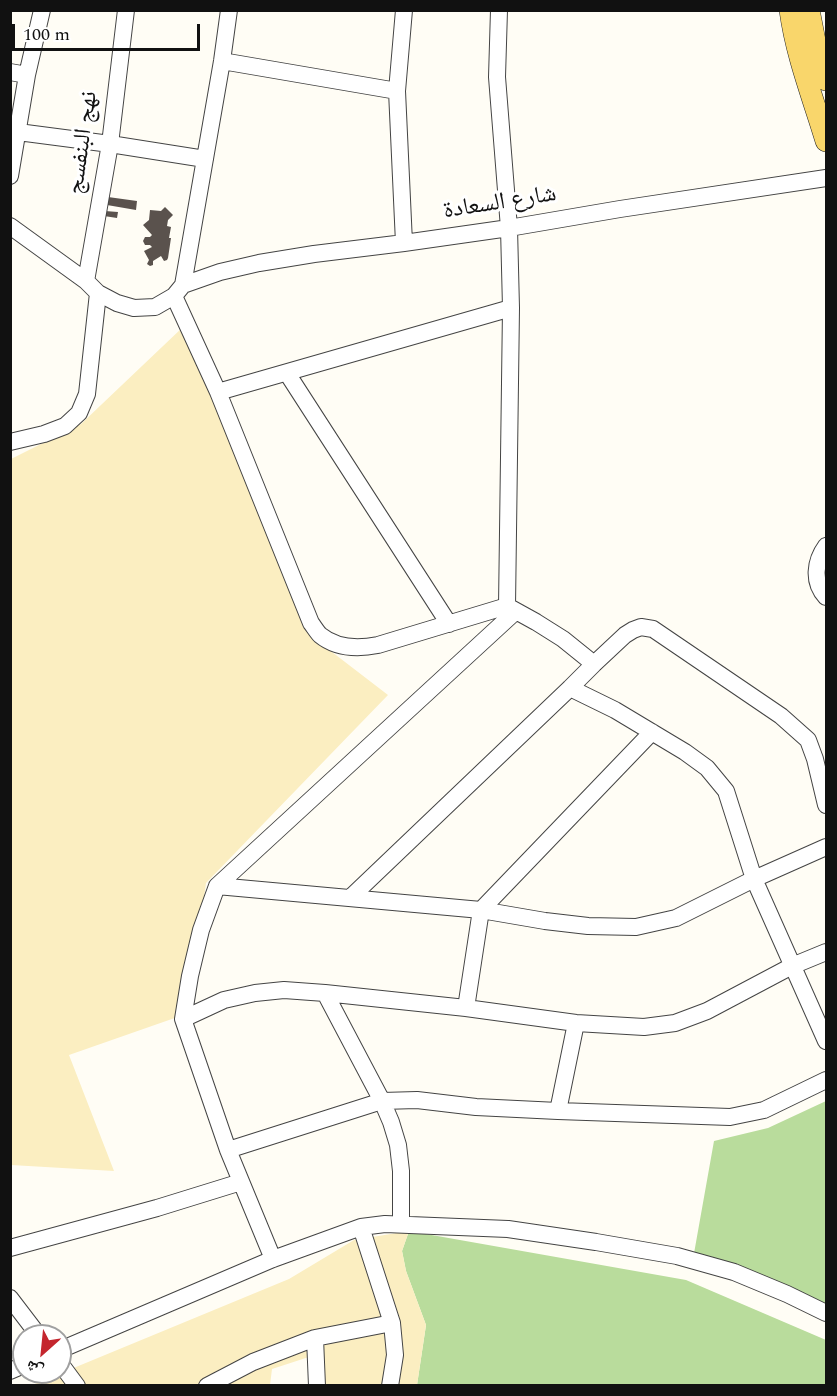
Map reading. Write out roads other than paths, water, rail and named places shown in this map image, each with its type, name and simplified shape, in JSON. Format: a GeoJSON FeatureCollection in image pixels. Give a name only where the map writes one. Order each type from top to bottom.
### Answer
{"type":"FeatureCollection","features":[{"type":"Feature","properties":{"kind":"main road"},"geometry":{"type":"LineString","coordinates":[[809,10],[826,80]]}},
{"type":"Feature","properties":{"kind":"main road"},"geometry":{"type":"LineString","coordinates":[[790,15],[801,63],[826,141]]}},
{"type":"Feature","properties":{"kind":"street"},"geometry":{"type":"LineString","coordinates":[[10,176],[27,75],[42,10]]}},
{"type":"Feature","properties":{"kind":"street","name":"نهج البنفسج"},"geometry":{"type":"LineString","coordinates":[[10,442],[44,434],[64,426],[80,413],[87,394],[92,287],[126,10]]}},
{"type":"Feature","properties":{"kind":"street"},"geometry":{"type":"LineString","coordinates":[[229,10],[205,159],[178,291],[311,623],[320,635],[334,643],[349,648],[363,648],[511,609],[563,639],[594,664]]}},
{"type":"Feature","properties":{"kind":"street"},"geometry":{"type":"LineString","coordinates":[[404,10],[397,91],[404,243]]}},
{"type":"Feature","properties":{"kind":"street"},"geometry":{"type":"LineString","coordinates":[[273,1259],[228,1150],[183,1019],[190,976],[198,942],[217,886],[511,609],[511,308],[509,228],[497,77],[499,10]]}},
{"type":"Feature","properties":{"kind":"street"},"geometry":{"type":"LineString","coordinates":[[222,61],[397,91]]}},
{"type":"Feature","properties":{"kind":"street"},"geometry":{"type":"LineString","coordinates":[[10,72],[27,75]]}},
{"type":"Feature","properties":{"kind":"street"},"geometry":{"type":"LineString","coordinates":[[18,132],[205,159]]}},
{"type":"Feature","properties":{"kind":"street","name":"شارع السعادة"},"geometry":{"type":"LineString","coordinates":[[10,226],[117,303],[134,308],[154,307],[178,291],[220,272],[259,263],[509,228],[826,178]]}},
{"type":"Feature","properties":{"kind":"street"},"geometry":{"type":"LineString","coordinates":[[218,392],[511,308]]}},
{"type":"Feature","properties":{"kind":"street"},"geometry":{"type":"LineString","coordinates":[[287,373],[449,624]]}},
{"type":"Feature","properties":{"kind":"street"},"geometry":{"type":"LineString","coordinates":[[826,546],[818,562],[816,578],[821,592],[826,597]]}},
{"type":"Feature","properties":{"kind":"street"},"geometry":{"type":"LineString","coordinates":[[351,897],[625,635],[641,627],[653,629],[781,716],[808,740],[826,805]]}},
{"type":"Feature","properties":{"kind":"street"},"geometry":{"type":"LineString","coordinates":[[570,688],[615,710],[685,752],[708,768],[726,792],[754,879],[826,1041]]}},
{"type":"Feature","properties":{"kind":"street"},"geometry":{"type":"LineString","coordinates":[[466,1008],[481,910],[652,732]]}},
{"type":"Feature","properties":{"kind":"street"},"geometry":{"type":"LineString","coordinates":[[217,886],[481,910],[588,926],[636,927],[676,918],[754,879],[826,847]]}},
{"type":"Feature","properties":{"kind":"street"},"geometry":{"type":"LineString","coordinates":[[183,1019],[224,1000],[255,993],[284,990],[466,1008],[576,1023],[644,1027],[675,1023],[707,1011],[792,966],[826,952]]}},
{"type":"Feature","properties":{"kind":"street"},"geometry":{"type":"LineString","coordinates":[[325,993],[391,1122],[398,1145],[401,1171],[401,1224]]}},
{"type":"Feature","properties":{"kind":"street"},"geometry":{"type":"LineString","coordinates":[[558,1111],[576,1023]]}},
{"type":"Feature","properties":{"kind":"street"},"geometry":{"type":"LineString","coordinates":[[228,1150],[382,1101],[417,1100],[476,1107],[730,1117],[764,1110],[826,1080]]}},
{"type":"Feature","properties":{"kind":"street"},"geometry":{"type":"LineString","coordinates":[[10,1248],[157,1208],[241,1182]]}},
{"type":"Feature","properties":{"kind":"street"},"geometry":{"type":"LineString","coordinates":[[72,1345],[273,1259],[361,1227],[386,1224],[508,1229],[677,1256],[734,1272],[826,1313]]}},
{"type":"Feature","properties":{"kind":"street"},"geometry":{"type":"LineString","coordinates":[[361,1227],[391,1316],[395,1355],[390,1386]]}},
{"type":"Feature","properties":{"kind":"street"},"geometry":{"type":"LineString","coordinates":[[10,1299],[30,1324]]}},
{"type":"Feature","properties":{"kind":"street"},"geometry":{"type":"LineString","coordinates":[[207,1386],[253,1362],[315,1338],[392,1323]]}},
{"type":"Feature","properties":{"kind":"street"},"geometry":{"type":"LineString","coordinates":[[315,1338],[318,1386]]}}]}
